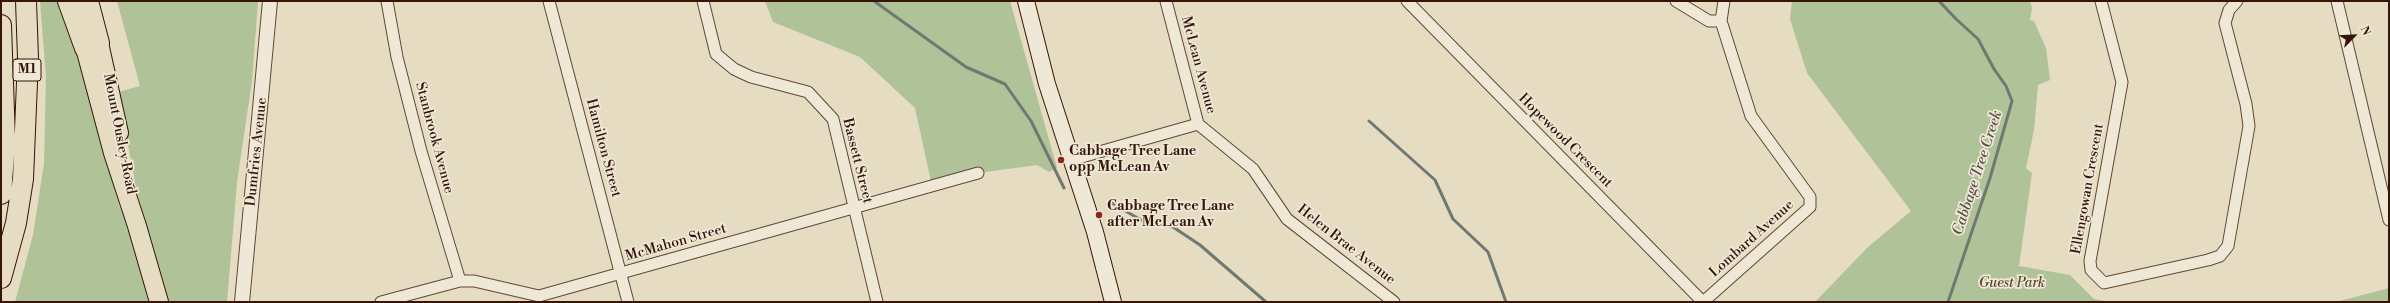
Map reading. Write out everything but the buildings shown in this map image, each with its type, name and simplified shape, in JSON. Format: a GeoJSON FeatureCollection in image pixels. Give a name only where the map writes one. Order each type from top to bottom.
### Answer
{"type":"FeatureCollection","features":[{"type":"Feature","properties":{"kind":"highway","name":"M1"},"geometry":{"type":"LineString","coordinates":[[1,278],[16,223],[23,179],[28,58],[26,1]]}},
{"type":"Feature","properties":{"kind":"highway"},"geometry":{"type":"LineString","coordinates":[[16,223],[29,176],[33,146],[32,1]]}},
{"type":"Feature","properties":{"kind":"highway"},"geometry":{"type":"LineString","coordinates":[[68,1],[92,46]]}},
{"type":"Feature","properties":{"kind":"highway"},"geometry":{"type":"LineString","coordinates":[[72,1],[92,46]]}},
{"type":"Feature","properties":{"kind":"highway"},"geometry":{"type":"LineString","coordinates":[[88,1],[92,46]]}},
{"type":"Feature","properties":{"kind":"highway","name":"M1"},"geometry":{"type":"LineString","coordinates":[[1,25],[5,141],[1,194]]}},
{"type":"Feature","properties":{"kind":"main road"},"geometry":{"type":"LineString","coordinates":[[1026,1],[1047,84],[1095,232],[1113,302]]}},
{"type":"Feature","properties":{"kind":"main road","name":"Mount Ousley Road"},"geometry":{"type":"LineString","coordinates":[[92,46],[113,153],[137,226],[159,302]]}},
{"type":"Feature","properties":{"kind":"street","name":"Dumfries Avenue"},"geometry":{"type":"LineString","coordinates":[[242,302],[270,1]]}},
{"type":"Feature","properties":{"kind":"street","name":"Stanbrook Avenue"},"geometry":{"type":"LineString","coordinates":[[387,1],[397,57],[421,151],[460,281]]}},
{"type":"Feature","properties":{"kind":"street","name":"Hamilton Street"},"geometry":{"type":"LineString","coordinates":[[549,1],[628,302]]}},
{"type":"Feature","properties":{"kind":"street","name":"Bassett Street"},"geometry":{"type":"LineString","coordinates":[[703,1],[716,54],[734,69],[751,76],[808,92],[833,119],[853,209],[877,302]]}},
{"type":"Feature","properties":{"kind":"street","name":"McLean Avenue"},"geometry":{"type":"LineString","coordinates":[[1071,160],[1198,124],[1166,1]]}},
{"type":"Feature","properties":{"kind":"street","name":"Hopewood Crescent"},"geometry":{"type":"LineString","coordinates":[[1407,1],[1703,302]]}},
{"type":"Feature","properties":{"kind":"street"},"geometry":{"type":"LineString","coordinates":[[1676,1],[1709,21],[1721,21]]}},
{"type":"Feature","properties":{"kind":"street","name":"Lombard Avenue"},"geometry":{"type":"LineString","coordinates":[[1703,302],[1810,207],[1810,197],[1751,116],[1721,21],[1724,1]]}},
{"type":"Feature","properties":{"kind":"street","name":"Ellengowan Crescent"},"geometry":{"type":"LineString","coordinates":[[2101,1],[2122,82],[2090,261],[2091,270],[2104,283],[2208,260],[2220,256],[2228,246],[2249,126],[2246,104],[2225,23],[2229,10],[2237,1]]}},
{"type":"Feature","properties":{"kind":"street"},"geometry":{"type":"LineString","coordinates":[[2337,1],[2389,220]]}},
{"type":"Feature","properties":{"kind":"street","name":"Helen Brae Avenue"},"geometry":{"type":"LineString","coordinates":[[1198,124],[1253,169],[1287,219],[1394,302]]}},
{"type":"Feature","properties":{"kind":"street","name":"McMahon Street"},"geometry":{"type":"LineString","coordinates":[[381,302],[460,281],[474,280],[539,296],[978,173]]}},
{"type":"Feature","properties":{"kind":"green space"},"geometry":{"type":"Polygon","coordinates":[[[40,1],[64,1],[120,208],[131,221],[153,302],[15,302],[33,235],[44,163],[46,77],[40,1]]]}},
{"type":"Feature","properties":{"kind":"green space"},"geometry":{"type":"Polygon","coordinates":[[[117,1],[258,1],[252,81],[237,182],[227,302],[168,302],[137,193],[118,92],[140,86],[117,1]]]}},
{"type":"Feature","properties":{"kind":"green space"},"geometry":{"type":"Polygon","coordinates":[[[765,1],[1010,1],[1057,168],[1049,172],[1037,165],[978,173],[932,186],[915,108],[860,57],[773,22],[765,1]]]}},
{"type":"Feature","properties":{"kind":"green space","name":"Guest Park"},"geometry":{"type":"Polygon","coordinates":[[[1792,1],[2030,1],[2032,8],[2030,20],[2034,21],[2046,48],[2050,80],[2038,85],[2034,130],[2026,168],[2032,173],[2019,266],[2070,275],[2094,299],[2111,302],[1815,302],[1867,248],[1911,211],[1807,73],[1790,19],[1792,1]]]}},
{"type":"Feature","properties":{"kind":"green space"},"geometry":{"type":"Polygon","coordinates":[[[2389,288],[2389,302],[2336,302],[2389,288]]]}},
{"type":"Feature","properties":{"kind":"waterway","name":"Cabbage Tree Creek"},"geometry":{"type":"LineString","coordinates":[[874,1],[966,67],[1005,84],[1031,121],[1064,188]]}},
{"type":"Feature","properties":{"kind":"waterway","name":"Cabbage Tree Creek"},"geometry":{"type":"LineString","coordinates":[[1939,1],[1978,39],[1994,69],[2006,86],[2012,101],[1990,178],[1948,302]]}},
{"type":"Feature","properties":{"kind":"waterway"},"geometry":{"type":"LineString","coordinates":[[1369,121],[1435,180],[1453,219],[1488,252],[1506,302]]}},
{"type":"Feature","properties":{"kind":"waterway","name":"Cabbage Tree Creek"},"geometry":{"type":"LineString","coordinates":[[1112,203],[1146,223],[1173,227],[1200,245],[1266,302]]}},
{"type":"Feature","properties":{"kind":"place","name":"Cabbage Tree Lane opp McLean Av"},"geometry":{"type":"Point","coordinates":[1061,160]}},
{"type":"Feature","properties":{"kind":"place","name":"Cabbage Tree Lane after McLean Av"},"geometry":{"type":"Point","coordinates":[1099,215]}}]}
